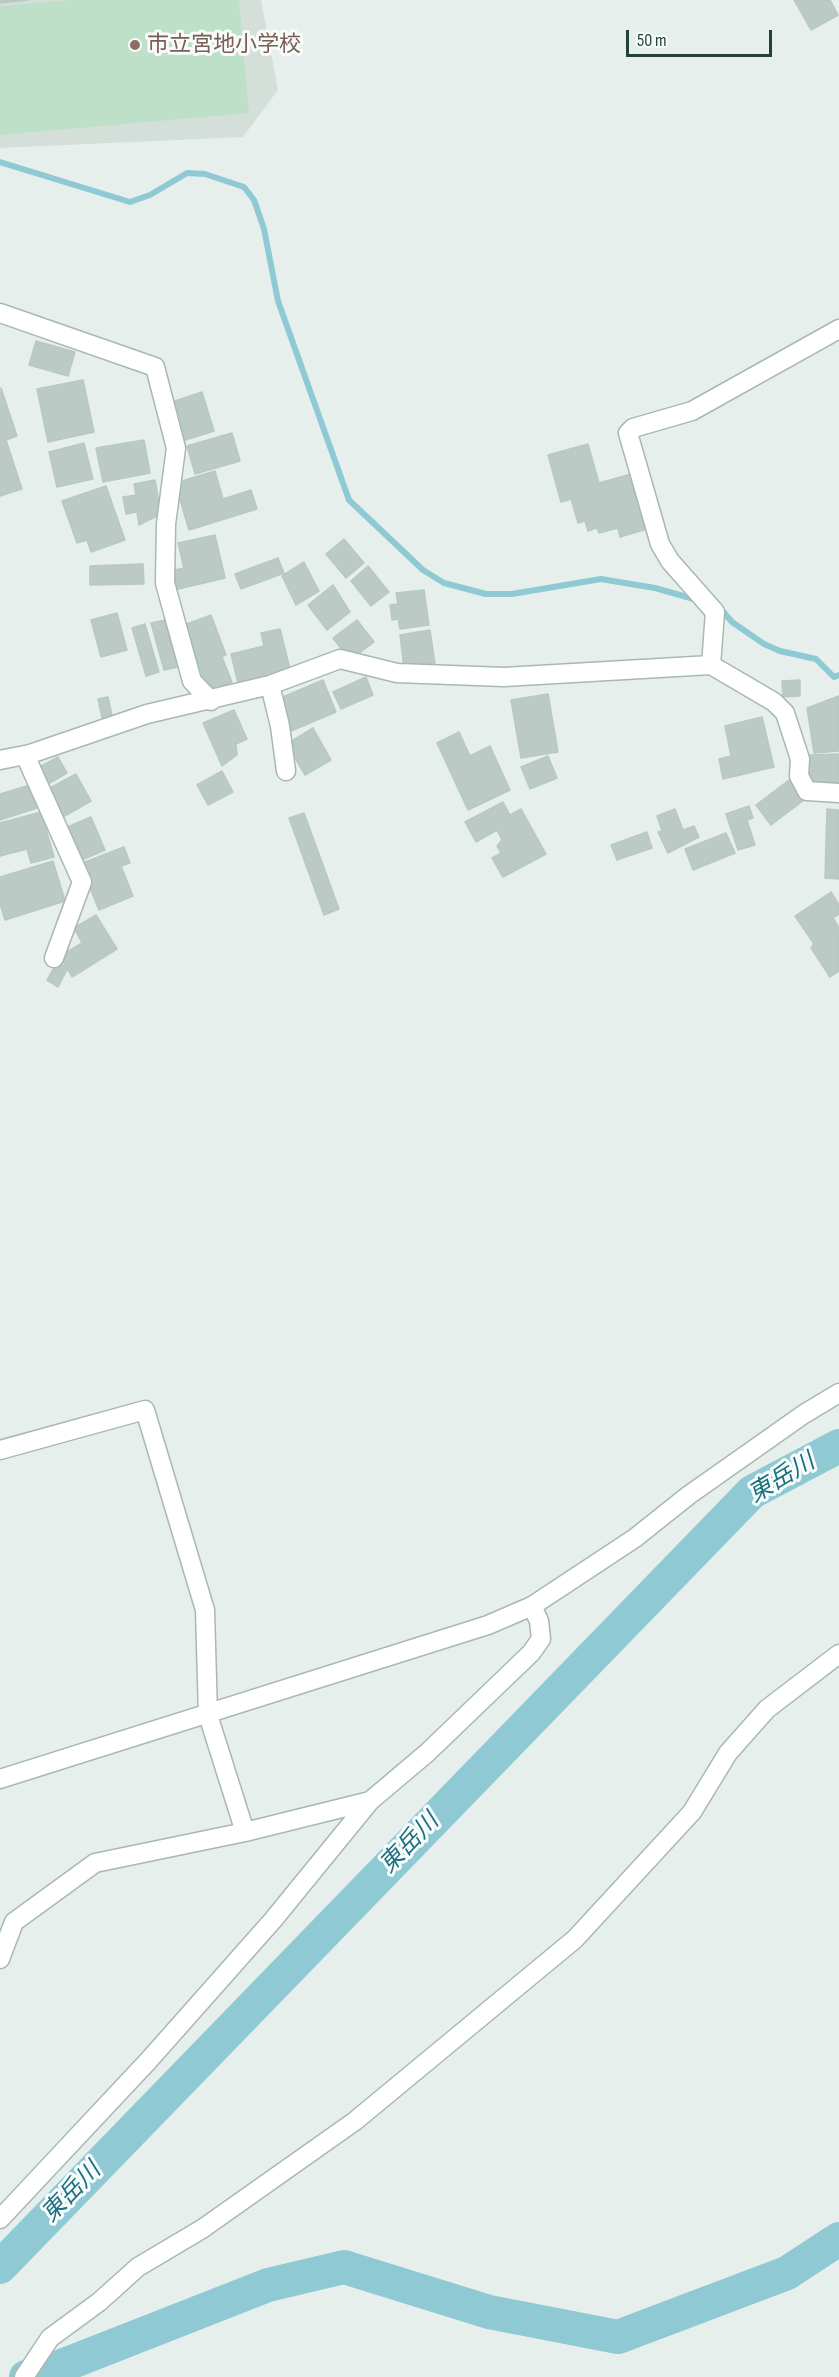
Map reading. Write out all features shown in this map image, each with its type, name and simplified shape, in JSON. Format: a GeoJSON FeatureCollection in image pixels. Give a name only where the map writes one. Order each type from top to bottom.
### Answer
{"type":"FeatureCollection","features":[{"type":"Feature","properties":{"kind":"street"},"geometry":{"type":"LineString","coordinates":[[0,313],[154,367],[176,448],[166,524],[165,583],[192,681],[211,701]]}},
{"type":"Feature","properties":{"kind":"street"},"geometry":{"type":"LineString","coordinates":[[711,665],[715,612],[670,561],[660,544],[628,433],[633,428],[692,411],[839,329]]}},
{"type":"Feature","properties":{"kind":"street"},"geometry":{"type":"LineString","coordinates":[[0,760],[25,755],[147,714],[211,701],[270,685],[340,659],[397,673],[504,677],[711,665],[774,702],[785,713],[800,759],[799,776],[807,791],[839,793]]}},
{"type":"Feature","properties":{"kind":"street"},"geometry":{"type":"LineString","coordinates":[[270,685],[280,726],[286,771]]}},
{"type":"Feature","properties":{"kind":"street"},"geometry":{"type":"LineString","coordinates":[[25,755],[90,903]]}},
{"type":"Feature","properties":{"kind":"street"},"geometry":{"type":"LineString","coordinates":[[54,958],[82,882]]}},
{"type":"Feature","properties":{"kind":"street"},"geometry":{"type":"LineString","coordinates":[[0,1779],[488,1625],[532,1606],[635,1538],[689,1495],[839,1393]]}},
{"type":"Feature","properties":{"kind":"street"},"geometry":{"type":"LineString","coordinates":[[0,1450],[145,1410],[205,1610],[208,1715],[245,1832]]}},
{"type":"Feature","properties":{"kind":"street"},"geometry":{"type":"LineString","coordinates":[[0,2219],[149,2060],[273,1920],[370,1801],[428,1752],[531,1653],[541,1639],[539,1621],[532,1606]]}},
{"type":"Feature","properties":{"kind":"street"},"geometry":{"type":"LineString","coordinates":[[24,2377],[50,2338],[99,2302],[138,2267],[202,2229],[355,2121],[575,1939],[692,1812],[728,1753],[767,1709],[839,1654]]}},
{"type":"Feature","properties":{"kind":"street"},"geometry":{"type":"LineString","coordinates":[[0,1959],[14,1922],[95,1863],[245,1832],[370,1801]]}},
{"type":"Feature","properties":{"kind":"shaded area","name":"市立宮地小学校"},"geometry":{"type":"Polygon","coordinates":[[[0,0],[261,0],[278,90],[243,137],[0,148],[0,0]]]}},
{"type":"Feature","properties":{"kind":"green space","name":"市立宮地小学校"},"geometry":{"type":"Polygon","coordinates":[[[70,0],[239,0],[249,113],[0,135],[0,6],[70,0]]]}},
{"type":"Feature","properties":{"kind":"building"},"geometry":{"type":"Polygon","coordinates":[[[0,0],[28,0],[0,3],[0,0]]]}},
{"type":"Feature","properties":{"kind":"building"},"geometry":{"type":"Polygon","coordinates":[[[794,0],[830,0],[838,15],[811,30],[794,0]]]}},
{"type":"Feature","properties":{"kind":"building"},"geometry":{"type":"Polygon","coordinates":[[[36,341],[75,352],[68,376],[29,365],[36,341]]]}},
{"type":"Feature","properties":{"kind":"building"},"geometry":{"type":"Polygon","coordinates":[[[83,380],[94,432],[48,442],[37,389],[83,380]]]}},
{"type":"Feature","properties":{"kind":"building"},"geometry":{"type":"Polygon","coordinates":[[[1,388],[17,436],[6,440],[22,489],[0,496],[1,388]]]}},
{"type":"Feature","properties":{"kind":"building"},"geometry":{"type":"Polygon","coordinates":[[[202,392],[214,431],[176,443],[171,425],[181,422],[175,401],[202,392]]]}},
{"type":"Feature","properties":{"kind":"building"},"geometry":{"type":"Polygon","coordinates":[[[232,433],[240,461],[195,474],[187,446],[232,433]]]}},
{"type":"Feature","properties":{"kind":"building"},"geometry":{"type":"Polygon","coordinates":[[[144,440],[150,473],[103,482],[96,448],[144,440]]]}},
{"type":"Feature","properties":{"kind":"building"},"geometry":{"type":"Polygon","coordinates":[[[84,443],[93,479],[57,487],[49,452],[84,443]]]}},
{"type":"Feature","properties":{"kind":"building"},"geometry":{"type":"Polygon","coordinates":[[[588,444],[599,483],[631,474],[647,529],[620,537],[618,528],[599,533],[597,528],[588,531],[585,521],[578,523],[571,499],[561,502],[548,455],[588,444]]]}},
{"type":"Feature","properties":{"kind":"building"},"geometry":{"type":"Polygon","coordinates":[[[215,471],[223,499],[251,490],[257,509],[189,530],[175,483],[215,471]]]}},
{"type":"Feature","properties":{"kind":"building"},"geometry":{"type":"Polygon","coordinates":[[[155,480],[161,514],[139,525],[137,512],[126,514],[123,497],[136,495],[134,484],[155,480]]]}},
{"type":"Feature","properties":{"kind":"building"},"geometry":{"type":"Polygon","coordinates":[[[106,486],[125,540],[91,552],[87,540],[77,543],[62,501],[106,486]]]}},
{"type":"Feature","properties":{"kind":"building"},"geometry":{"type":"Polygon","coordinates":[[[215,535],[225,578],[170,591],[165,572],[184,568],[178,543],[215,535]]]}},
{"type":"Feature","properties":{"kind":"building"},"geometry":{"type":"Polygon","coordinates":[[[344,539],[364,563],[346,578],[326,554],[344,539]]]}},
{"type":"Feature","properties":{"kind":"building"},"geometry":{"type":"Polygon","coordinates":[[[278,558],[284,573],[241,589],[235,574],[278,558]]]}},
{"type":"Feature","properties":{"kind":"building"},"geometry":{"type":"Polygon","coordinates":[[[304,562],[319,591],[296,605],[282,576],[304,562]]]}},
{"type":"Feature","properties":{"kind":"building"},"geometry":{"type":"Polygon","coordinates":[[[143,564],[144,584],[90,585],[90,566],[143,564]]]}},
{"type":"Feature","properties":{"kind":"building"},"geometry":{"type":"Polygon","coordinates":[[[368,566],[389,592],[371,606],[351,581],[368,566]]]}},
{"type":"Feature","properties":{"kind":"building"},"geometry":{"type":"Polygon","coordinates":[[[333,585],[350,612],[327,630],[308,605],[333,585]]]}},
{"type":"Feature","properties":{"kind":"building"},"geometry":{"type":"Polygon","coordinates":[[[424,590],[429,625],[400,629],[398,619],[392,620],[390,605],[398,604],[396,593],[424,590]]]}},
{"type":"Feature","properties":{"kind":"building"},"geometry":{"type":"Polygon","coordinates":[[[117,613],[127,650],[101,657],[91,620],[117,613]]]}},
{"type":"Feature","properties":{"kind":"building"},"geometry":{"type":"Polygon","coordinates":[[[211,615],[226,655],[222,657],[232,682],[208,691],[184,625],[211,615]]]}},
{"type":"Feature","properties":{"kind":"building"},"geometry":{"type":"Polygon","coordinates":[[[165,620],[178,667],[164,670],[151,623],[165,620]]]}},
{"type":"Feature","properties":{"kind":"building"},"geometry":{"type":"Polygon","coordinates":[[[357,620],[374,642],[350,660],[333,638],[357,620]]]}},
{"type":"Feature","properties":{"kind":"building"},"geometry":{"type":"Polygon","coordinates":[[[145,624],[159,672],[146,676],[132,628],[145,624]]]}},
{"type":"Feature","properties":{"kind":"building"},"geometry":{"type":"Polygon","coordinates":[[[280,629],[291,673],[239,687],[231,654],[264,646],[261,633],[280,629]]]}},
{"type":"Feature","properties":{"kind":"building"},"geometry":{"type":"Polygon","coordinates":[[[430,630],[435,664],[404,668],[400,635],[430,630]]]}},
{"type":"Feature","properties":{"kind":"building"},"geometry":{"type":"Polygon","coordinates":[[[366,677],[373,695],[341,709],[333,692],[366,677]]]}},
{"type":"Feature","properties":{"kind":"building"},"geometry":{"type":"Polygon","coordinates":[[[323,680],[336,712],[291,731],[278,699],[323,680]]]}},
{"type":"Feature","properties":{"kind":"building"},"geometry":{"type":"Polygon","coordinates":[[[800,680],[800,696],[783,697],[782,681],[800,680]]]}},
{"type":"Feature","properties":{"kind":"building"},"geometry":{"type":"Polygon","coordinates":[[[548,694],[558,752],[521,758],[511,700],[548,694]]]}},
{"type":"Feature","properties":{"kind":"building"},"geometry":{"type":"Polygon","coordinates":[[[839,696],[839,751],[814,753],[807,708],[839,696]]]}},
{"type":"Feature","properties":{"kind":"building"},"geometry":{"type":"Polygon","coordinates":[[[108,697],[113,720],[103,722],[98,699],[108,697]]]}},
{"type":"Feature","properties":{"kind":"building"},"geometry":{"type":"Polygon","coordinates":[[[234,710],[247,739],[236,744],[237,755],[222,766],[203,723],[234,710]]]}},
{"type":"Feature","properties":{"kind":"building"},"geometry":{"type":"Polygon","coordinates":[[[762,717],[774,767],[723,779],[719,759],[731,756],[725,726],[762,717]]]}},
{"type":"Feature","properties":{"kind":"building"},"geometry":{"type":"Polygon","coordinates":[[[313,728],[331,760],[305,775],[287,744],[313,728]]]}},
{"type":"Feature","properties":{"kind":"building"},"geometry":{"type":"Polygon","coordinates":[[[459,732],[470,756],[490,746],[510,790],[468,810],[437,743],[459,732]]]}},
{"type":"Feature","properties":{"kind":"building"},"geometry":{"type":"Polygon","coordinates":[[[839,754],[839,786],[809,787],[809,755],[839,754]]]}},
{"type":"Feature","properties":{"kind":"building"},"geometry":{"type":"Polygon","coordinates":[[[548,756],[557,778],[530,789],[521,767],[548,756]]]}},
{"type":"Feature","properties":{"kind":"building"},"geometry":{"type":"Polygon","coordinates":[[[58,757],[67,773],[48,784],[38,768],[58,757]]]}},
{"type":"Feature","properties":{"kind":"building"},"geometry":{"type":"Polygon","coordinates":[[[222,771],[233,792],[208,805],[197,785],[222,771]]]}},
{"type":"Feature","properties":{"kind":"building"},"geometry":{"type":"Polygon","coordinates":[[[76,774],[91,801],[63,817],[48,789],[76,774]]]}},
{"type":"Feature","properties":{"kind":"building"},"geometry":{"type":"Polygon","coordinates":[[[793,777],[808,797],[771,825],[756,805],[793,777]]]}},
{"type":"Feature","properties":{"kind":"building"},"geometry":{"type":"Polygon","coordinates":[[[30,785],[37,808],[0,820],[0,794],[30,785]]]}},
{"type":"Feature","properties":{"kind":"building"},"geometry":{"type":"Polygon","coordinates":[[[503,802],[510,815],[521,809],[546,854],[503,877],[492,858],[501,853],[497,846],[502,840],[497,830],[476,842],[465,822],[503,802]]]}},
{"type":"Feature","properties":{"kind":"building"},"geometry":{"type":"Polygon","coordinates":[[[749,806],[753,818],[747,820],[755,845],[738,850],[726,814],[749,806]]]}},
{"type":"Feature","properties":{"kind":"building"},"geometry":{"type":"Polygon","coordinates":[[[675,809],[683,830],[694,826],[699,837],[668,853],[658,832],[662,831],[657,816],[675,809]]]}},
{"type":"Feature","properties":{"kind":"building"},"geometry":{"type":"Polygon","coordinates":[[[827,809],[839,810],[839,879],[825,878],[827,809]]]}},
{"type":"Feature","properties":{"kind":"building"},"geometry":{"type":"Polygon","coordinates":[[[41,812],[54,857],[31,863],[27,849],[0,856],[0,823],[41,812]]]}},
{"type":"Feature","properties":{"kind":"building"},"geometry":{"type":"Polygon","coordinates":[[[304,813],[339,909],[324,915],[289,818],[304,813]]]}},
{"type":"Feature","properties":{"kind":"building"},"geometry":{"type":"Polygon","coordinates":[[[91,817],[105,850],[79,861],[65,828],[91,817]]]}},
{"type":"Feature","properties":{"kind":"building"},"geometry":{"type":"Polygon","coordinates":[[[647,832],[652,848],[617,860],[611,845],[647,832]]]}},
{"type":"Feature","properties":{"kind":"building"},"geometry":{"type":"Polygon","coordinates":[[[726,833],[735,853],[693,870],[685,849],[726,833]]]}},
{"type":"Feature","properties":{"kind":"building"},"geometry":{"type":"Polygon","coordinates":[[[124,847],[130,863],[121,866],[133,896],[99,910],[80,864],[124,847]]]}},
{"type":"Feature","properties":{"kind":"building"},"geometry":{"type":"Polygon","coordinates":[[[53,861],[65,901],[5,920],[0,904],[0,877],[53,861]]]}},
{"type":"Feature","properties":{"kind":"building"},"geometry":{"type":"Polygon","coordinates":[[[831,892],[839,905],[839,914],[833,918],[839,928],[839,971],[830,977],[811,948],[814,944],[795,916],[831,892]]]}},
{"type":"Feature","properties":{"kind":"building"},"geometry":{"type":"Polygon","coordinates":[[[96,915],[117,949],[72,977],[60,956],[82,943],[74,928],[96,915]]]}},
{"type":"Feature","properties":{"kind":"building"},"geometry":{"type":"Polygon","coordinates":[[[57,962],[68,968],[58,987],[47,980],[57,962]]]}},
{"type":"Feature","properties":{"kind":"waterway"},"geometry":{"type":"LineString","coordinates":[[0,162],[130,202],[150,195],[187,173],[205,174],[244,187],[254,200],[264,229],[278,301],[349,500],[423,570],[444,583],[486,594],[512,594],[601,579],[655,588],[694,599]]}},
{"type":"Feature","properties":{"kind":"waterway"},"geometry":{"type":"LineString","coordinates":[[720,608],[732,622],[764,644],[780,651],[816,659],[834,677],[839,675]]}},
{"type":"Feature","properties":{"kind":"waterway","name":"東岳川"},"geometry":{"type":"LineString","coordinates":[[0,2267],[752,1492],[839,1446]]}},
{"type":"Feature","properties":{"kind":"waterway"},"geometry":{"type":"LineString","coordinates":[[26,2377],[59,2367],[268,2285],[344,2267],[489,2312],[618,2337],[787,2273],[839,2239]]}},
{"type":"Feature","properties":{"kind":"place","name":"市立宮地小学校"},"geometry":{"type":"Point","coordinates":[135,45]}}]}
